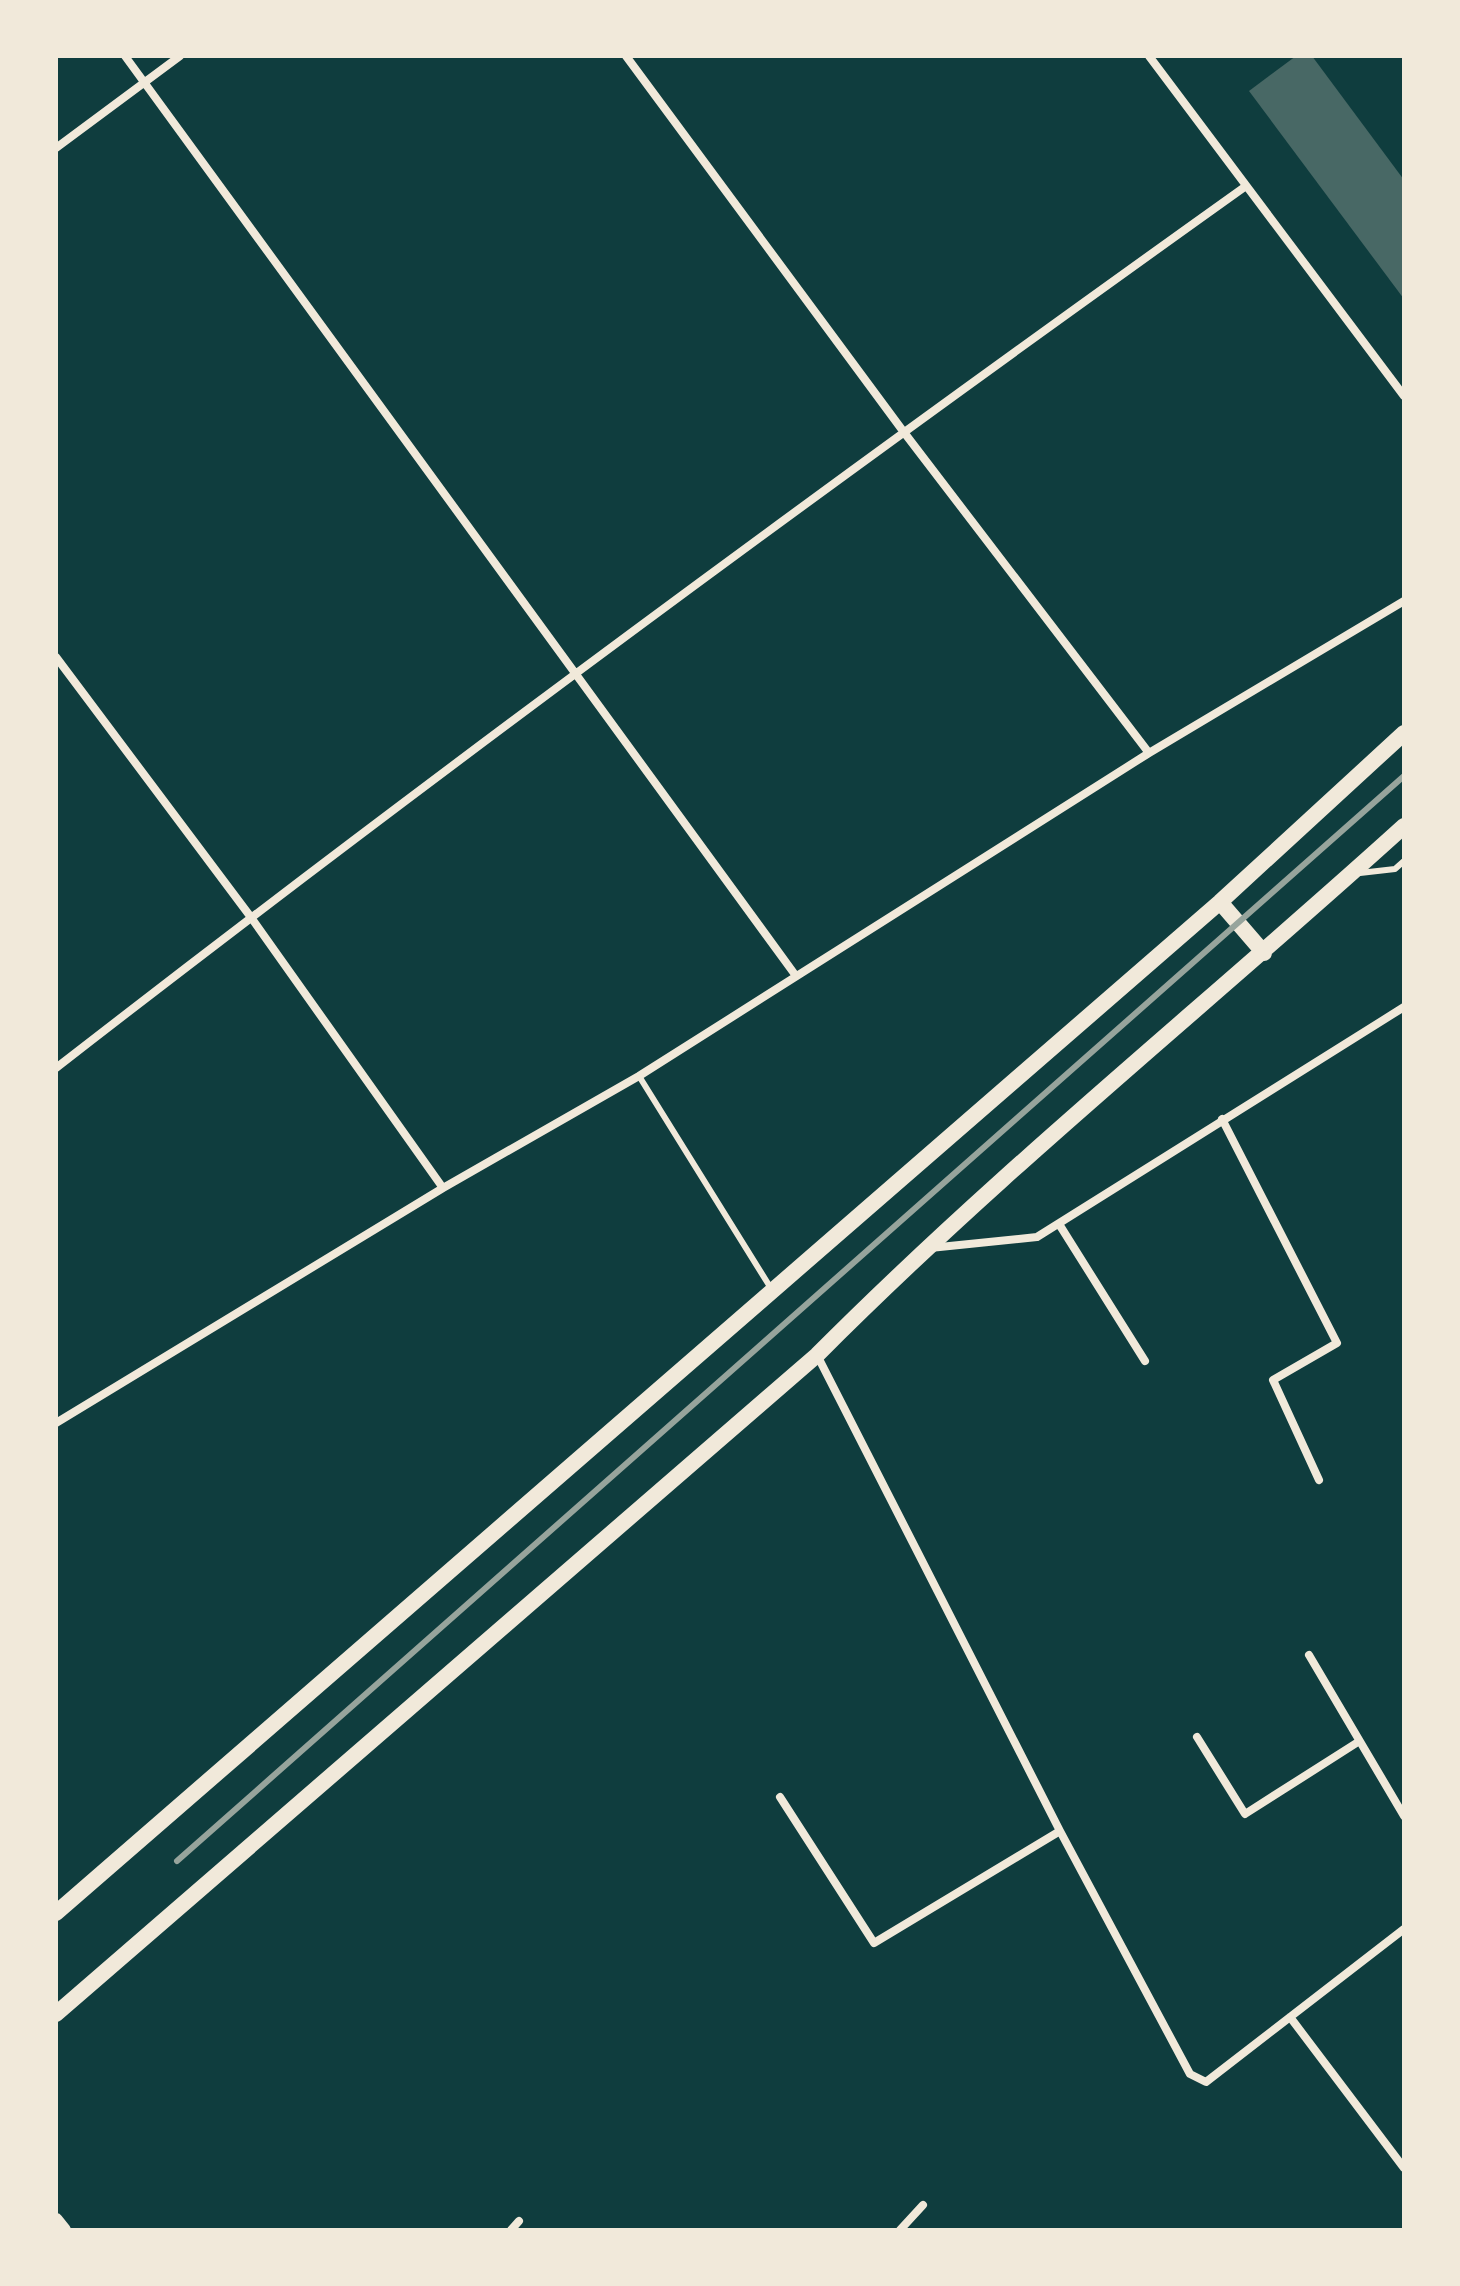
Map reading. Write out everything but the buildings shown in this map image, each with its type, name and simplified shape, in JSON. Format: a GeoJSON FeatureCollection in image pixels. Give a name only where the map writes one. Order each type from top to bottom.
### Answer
{"type":"FeatureCollection","features":[{"type":"Feature","properties":{"kind":"main road"},"geometry":{"type":"LineString","coordinates":[[56,1913],[774,1293],[1220,902],[1404,733]]}},
{"type":"Feature","properties":{"kind":"main road"},"geometry":{"type":"LineString","coordinates":[[56,2014],[817,1355],[922,1249],[1264,953],[1404,826]]}},
{"type":"Feature","properties":{"kind":"main road"},"geometry":{"type":"LineString","coordinates":[[1220,902],[1264,953]]}},
{"type":"Feature","properties":{"kind":"street"},"geometry":{"type":"LineString","coordinates":[[125,56],[796,976]]}},
{"type":"Feature","properties":{"kind":"street"},"geometry":{"type":"LineString","coordinates":[[56,148],[180,56]]}},
{"type":"Feature","properties":{"kind":"street"},"geometry":{"type":"LineString","coordinates":[[626,56],[903,431],[1149,753]]}},
{"type":"Feature","properties":{"kind":"street"},"geometry":{"type":"LineString","coordinates":[[1149,56],[1404,396]]}},
{"type":"Feature","properties":{"kind":"street"},"geometry":{"type":"LineString","coordinates":[[56,1068],[250,916],[576,673],[903,431],[1246,186]]}},
{"type":"Feature","properties":{"kind":"street"},"geometry":{"type":"LineString","coordinates":[[56,1423],[443,1188],[639,1076],[1149,753],[1404,601]]}},
{"type":"Feature","properties":{"kind":"street"},"geometry":{"type":"LineString","coordinates":[[56,657],[250,916],[443,1188]]}},
{"type":"Feature","properties":{"kind":"street"},"geometry":{"type":"LineString","coordinates":[[922,1249],[1037,1237],[1404,1007]]}},
{"type":"Feature","properties":{"kind":"street"},"geometry":{"type":"LineString","coordinates":[[1222,1119],[1337,1343],[1273,1380],[1319,1480]]}},
{"type":"Feature","properties":{"kind":"street"},"geometry":{"type":"LineString","coordinates":[[1059,1224],[1145,1361]]}},
{"type":"Feature","properties":{"kind":"street"},"geometry":{"type":"LineString","coordinates":[[817,1355],[1060,1831],[1190,2074],[1206,2082],[1404,1929]]}},
{"type":"Feature","properties":{"kind":"street"},"geometry":{"type":"LineString","coordinates":[[1309,1655],[1404,1816]]}},
{"type":"Feature","properties":{"kind":"street"},"geometry":{"type":"LineString","coordinates":[[1197,1737],[1245,1814],[1358,1742]]}},
{"type":"Feature","properties":{"kind":"street"},"geometry":{"type":"LineString","coordinates":[[780,1797],[874,1943],[1060,1831]]}},
{"type":"Feature","properties":{"kind":"street"},"geometry":{"type":"LineString","coordinates":[[1290,2017],[1404,2168]]}},
{"type":"Feature","properties":{"kind":"street"},"geometry":{"type":"LineString","coordinates":[[900,2230],[923,2205]]}},
{"type":"Feature","properties":{"kind":"street"},"geometry":{"type":"LineString","coordinates":[[56,2220],[64,2230]]}},
{"type":"Feature","properties":{"kind":"street"},"geometry":{"type":"LineString","coordinates":[[511,2230],[519,2221]]}},
{"type":"Feature","properties":{"kind":"lane"},"geometry":{"type":"LineString","coordinates":[[1352,873],[1395,869],[1404,861]]}},
{"type":"Feature","properties":{"kind":"lane"},"geometry":{"type":"LineString","coordinates":[[639,1076],[774,1293]]}},
{"type":"Feature","properties":{"kind":"railway"},"geometry":{"type":"LineString","coordinates":[[177,1861],[1404,776]]}}]}
